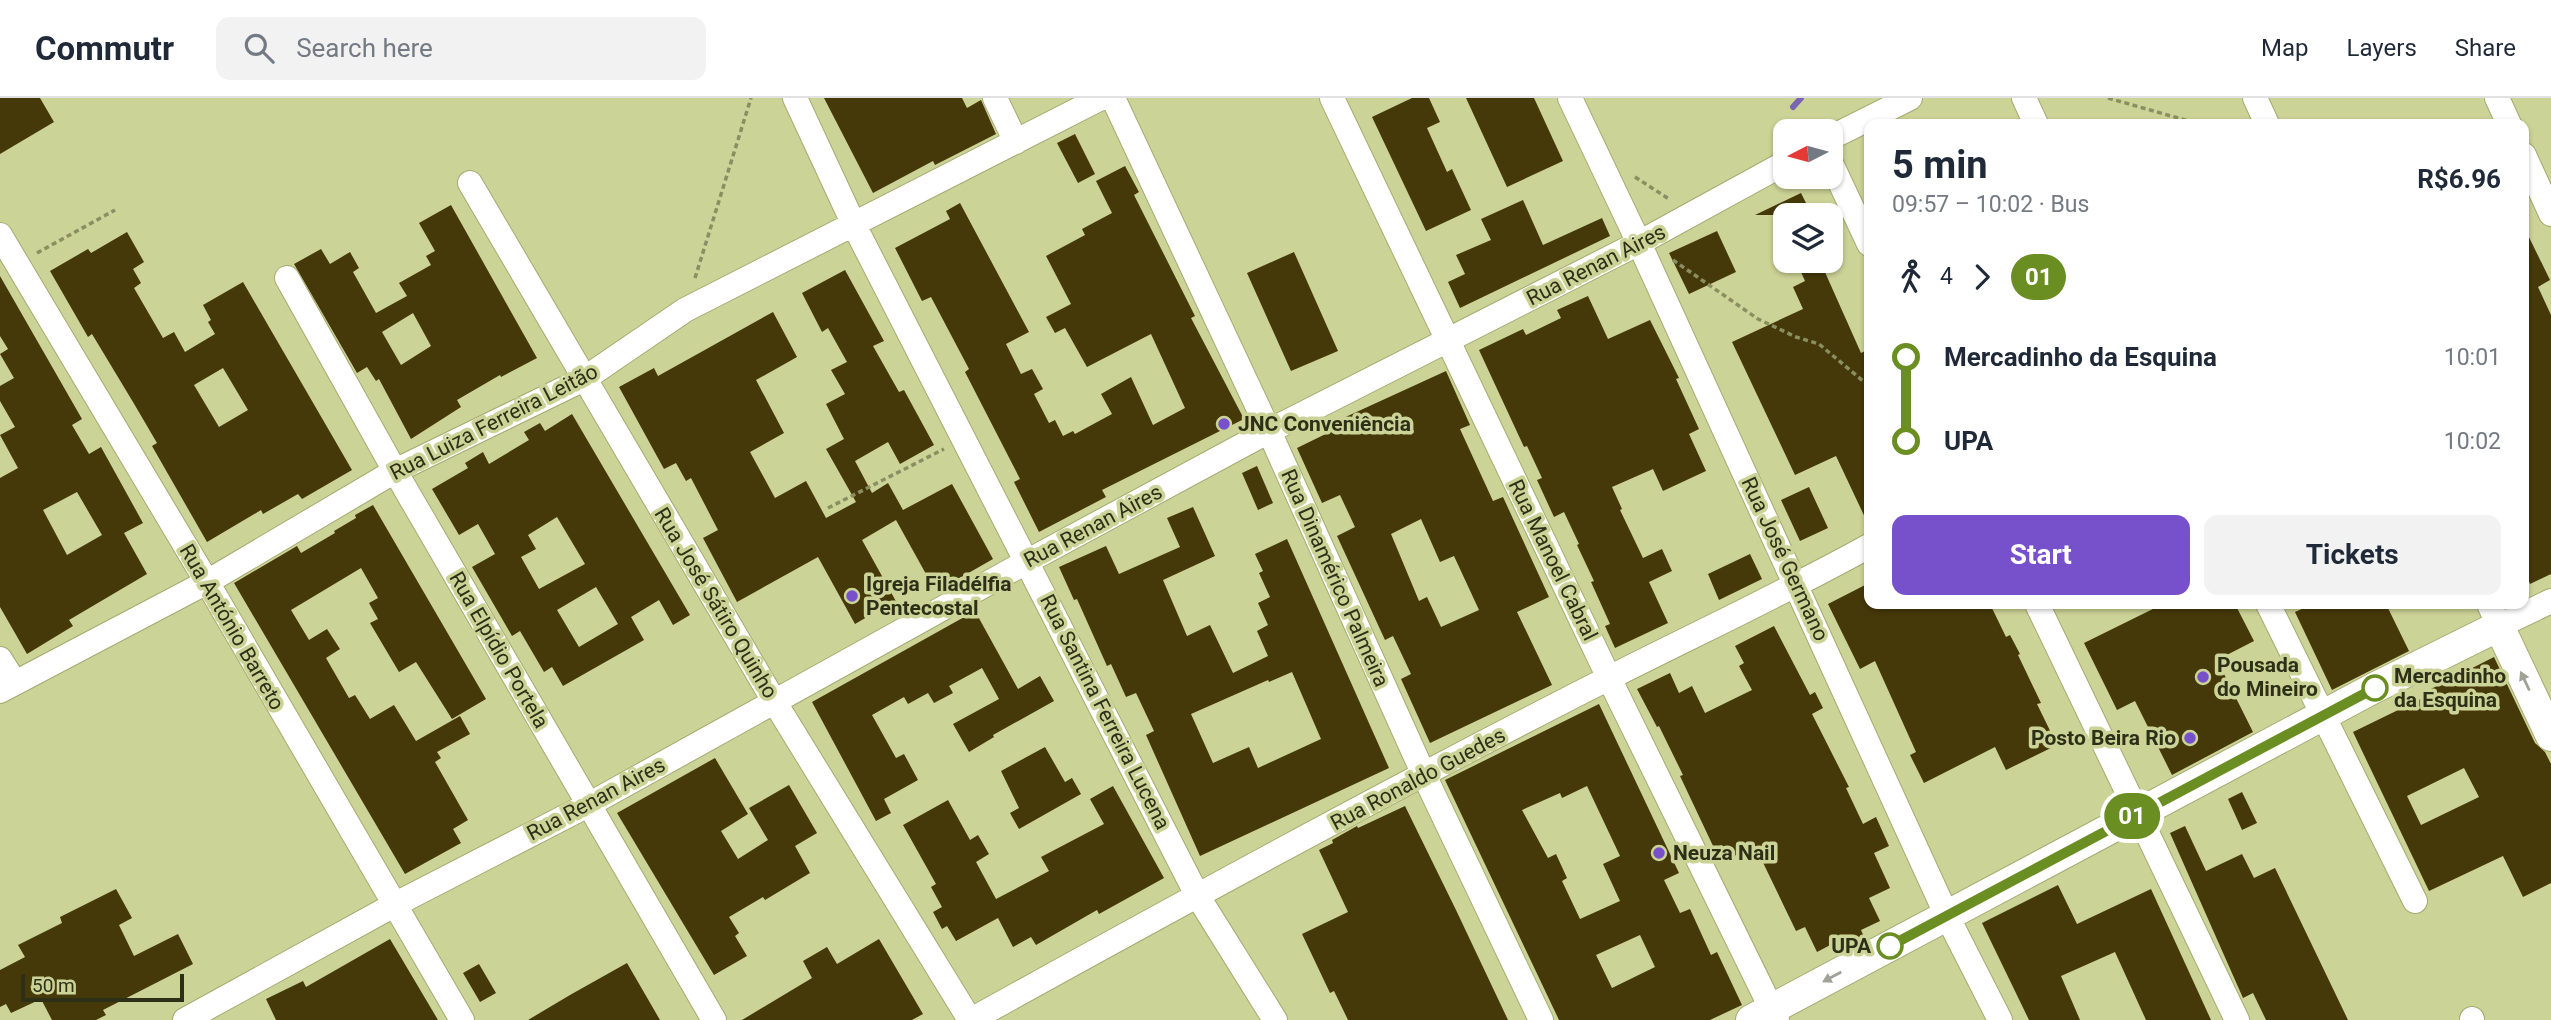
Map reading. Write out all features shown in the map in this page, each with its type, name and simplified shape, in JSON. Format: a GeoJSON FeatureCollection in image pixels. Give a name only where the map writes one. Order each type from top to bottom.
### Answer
{"type":"FeatureCollection","features":[{"type":"Feature","properties":{"kind":"main road"},"geometry":{"type":"LineString","coordinates":[[1766,1016],[1947,916],[2324,716],[2494,615],[2551,736]]}},
{"type":"Feature","properties":{"kind":"street","name":"Rua Santina Ferreira Lucena"},"geometry":{"type":"LineString","coordinates":[[794,98],[854,225],[1197,895],[1275,1020]]}},
{"type":"Feature","properties":{"kind":"street"},"geometry":{"type":"LineString","coordinates":[[995,98],[1016,142]]}},
{"type":"Feature","properties":{"kind":"street","name":"Rua Luiza Ferreira Leitão"},"geometry":{"type":"LineString","coordinates":[[7,687],[207,582],[394,471],[584,379],[685,310],[1101,98]]}},
{"type":"Feature","properties":{"kind":"street","name":"Rua Dinamérico Palmeira"},"geometry":{"type":"LineString","coordinates":[[1113,98],[1269,431],[1424,775],[1541,1020]]}},
{"type":"Feature","properties":{"kind":"street","name":"Rua Manoel Cabral"},"geometry":{"type":"LineString","coordinates":[[1332,98],[1609,678],[1766,1016]]}},
{"type":"Feature","properties":{"kind":"street","name":"Rua José Germano"},"geometry":{"type":"LineString","coordinates":[[1570,98],[1797,585],[1947,916],[2000,1020]]}},
{"type":"Feature","properties":{"kind":"street"},"geometry":{"type":"LineString","coordinates":[[1868,119],[1909,98]]}},
{"type":"Feature","properties":{"kind":"street"},"geometry":{"type":"LineString","coordinates":[[2024,98],[2034,119]]}},
{"type":"Feature","properties":{"kind":"street"},"geometry":{"type":"LineString","coordinates":[[2255,98],[2265,119]]}},
{"type":"Feature","properties":{"kind":"street"},"geometry":{"type":"LineString","coordinates":[[2497,98],[2507,119]]}},
{"type":"Feature","properties":{"kind":"street"},"geometry":{"type":"LineString","coordinates":[[1843,131],[1864,121]]}},
{"type":"Feature","properties":{"kind":"street"},"geometry":{"type":"LineString","coordinates":[[2529,167],[2542,199]]}},
{"type":"Feature","properties":{"kind":"street","name":"Rua Renan Aires"},"geometry":{"type":"LineString","coordinates":[[185,1020],[214,1014],[394,905],[590,804],[1028,561],[1269,431],[1639,243],[1773,170]]}},
{"type":"Feature","properties":{"kind":"street","name":"Rua José Sátiro Quinho"},"geometry":{"type":"LineString","coordinates":[[470,183],[774,701],[970,1020]]}},
{"type":"Feature","properties":{"kind":"street"},"geometry":{"type":"LineString","coordinates":[[1843,189],[1864,233]]}},
{"type":"Feature","properties":{"kind":"street","name":"Rua António Barreto"},"geometry":{"type":"LineString","coordinates":[[0,235],[8,268],[207,582],[462,1020]]}},
{"type":"Feature","properties":{"kind":"street","name":"Rua Elpídio Portela"},"geometry":{"type":"LineString","coordinates":[[287,278],[394,471],[714,1020]]}},
{"type":"Feature","properties":{"kind":"street","name":"Rua Ronaldo Guedes"},"geometry":{"type":"LineString","coordinates":[[970,1020],[1197,895],[1424,775],[1864,549]]}},
{"type":"Feature","properties":{"kind":"street"},"geometry":{"type":"LineString","coordinates":[[2529,606],[2551,601]]}},
{"type":"Feature","properties":{"kind":"street"},"geometry":{"type":"LineString","coordinates":[[2039,609],[2237,1020]]}},
{"type":"Feature","properties":{"kind":"street"},"geometry":{"type":"LineString","coordinates":[[2271,609],[2415,901]]}},
{"type":"Feature","properties":{"kind":"street"},"geometry":{"type":"LineString","coordinates":[[2494,615],[2518,609]]}},
{"type":"Feature","properties":{"kind":"street"},"geometry":{"type":"LineString","coordinates":[[0,659],[7,687]]}},
{"type":"Feature","properties":{"kind":"path"},"geometry":{"type":"LineString","coordinates":[[685,310],[751,98]]}},
{"type":"Feature","properties":{"kind":"path"},"geometry":{"type":"LineString","coordinates":[[2108,98],[2182,119]]}},
{"type":"Feature","properties":{"kind":"path"},"geometry":{"type":"LineString","coordinates":[[1598,158],[1642,181],[1673,202],[1701,210]]}},
{"type":"Feature","properties":{"kind":"path"},"geometry":{"type":"LineString","coordinates":[[8,268],[115,210]]}},
{"type":"Feature","properties":{"kind":"path"},"geometry":{"type":"LineString","coordinates":[[1639,243],[1681,264],[1758,319],[1796,337],[1819,344],[1864,382]]}},
{"type":"Feature","properties":{"kind":"path"},"geometry":{"type":"LineString","coordinates":[[828,508],[964,439]]}},
{"type":"Feature","properties":{"kind":"building"},"geometry":{"type":"Polygon","coordinates":[[[0,98],[40,98],[54,122],[0,154],[0,98]]]}},
{"type":"Feature","properties":{"kind":"building"},"geometry":{"type":"Polygon","coordinates":[[[824,98],[962,98],[967,108],[981,100],[996,134],[935,165],[933,161],[873,193],[824,98]]]}},
{"type":"Feature","properties":{"kind":"building"},"geometry":{"type":"Polygon","coordinates":[[[1412,98],[1429,98],[1440,122],[1427,128],[1447,172],[1452,169],[1471,210],[1426,231],[1372,117],[1412,98]]]}},
{"type":"Feature","properties":{"kind":"building"},"geometry":{"type":"Polygon","coordinates":[[[1466,98],[1534,98],[1563,161],[1507,187],[1466,98]]]}},
{"type":"Feature","properties":{"kind":"building"},"geometry":{"type":"Polygon","coordinates":[[[1075,134],[1095,174],[1078,183],[1057,143],[1075,134]]]}},
{"type":"Feature","properties":{"kind":"building"},"geometry":{"type":"Polygon","coordinates":[[[1125,166],[1139,192],[1134,195],[1195,316],[1191,318],[1244,419],[1102,490],[1106,497],[1039,532],[1014,482],[1020,479],[965,372],[969,369],[931,297],[922,301],[895,248],[950,219],[946,211],[960,203],[1029,332],[1006,344],[1021,374],[1032,369],[1043,389],[1034,394],[1049,423],[1055,420],[1063,436],[1073,431],[1075,434],[1112,414],[1101,394],[1131,377],[1153,425],[1185,408],[1151,334],[1087,367],[1065,328],[1055,333],[1046,317],[1071,304],[1046,256],[1085,235],[1082,229],[1112,213],[1096,181],[1125,166]]]}},
{"type":"Feature","properties":{"kind":"building"},"geometry":{"type":"Polygon","coordinates":[[[1801,193],[1806,203],[1780,203],[1801,193]]]}},
{"type":"Feature","properties":{"kind":"building"},"geometry":{"type":"Polygon","coordinates":[[[1523,200],[1543,245],[1602,218],[1610,236],[1460,308],[1448,282],[1465,274],[1456,255],[1491,240],[1481,219],[1523,200]]]}},
{"type":"Feature","properties":{"kind":"building"},"geometry":{"type":"Polygon","coordinates":[[[451,205],[537,358],[501,377],[500,375],[457,400],[461,407],[411,439],[379,379],[376,381],[367,367],[357,373],[294,264],[321,249],[330,264],[350,252],[359,268],[353,272],[376,313],[407,296],[399,283],[431,265],[426,256],[435,251],[419,223],[451,205]],[[413,313],[382,332],[401,365],[431,346],[413,313]]]}},
{"type":"Feature","properties":{"kind":"building"},"geometry":{"type":"Polygon","coordinates":[[[1773,206],[1773,215],[1755,215],[1773,206]]]}},
{"type":"Feature","properties":{"kind":"building"},"geometry":{"type":"Polygon","coordinates":[[[1717,231],[1736,272],[1689,294],[1669,253],[1717,231]]]}},
{"type":"Feature","properties":{"kind":"building"},"geometry":{"type":"Polygon","coordinates":[[[127,232],[144,262],[133,269],[141,283],[134,288],[163,338],[174,332],[185,352],[215,334],[203,305],[243,282],[352,470],[302,499],[298,494],[263,514],[261,510],[207,542],[152,446],[157,443],[92,334],[88,337],[50,271],[88,249],[91,253],[127,232]],[[223,368],[194,385],[219,427],[248,410],[223,368]]]}},
{"type":"Feature","properties":{"kind":"building"},"geometry":{"type":"Polygon","coordinates":[[[2529,237],[2550,280],[2538,287],[2551,315],[2551,574],[2530,584],[2529,237]]]}},
{"type":"Feature","properties":{"kind":"building"},"geometry":{"type":"Polygon","coordinates":[[[1294,252],[1338,351],[1291,371],[1247,273],[1294,252]]]}},
{"type":"Feature","properties":{"kind":"building"},"geometry":{"type":"Polygon","coordinates":[[[845,270],[884,341],[873,346],[899,392],[904,390],[934,445],[900,464],[888,442],[855,461],[872,493],[888,483],[903,510],[952,484],[993,559],[951,583],[946,574],[931,583],[896,520],[862,540],[898,605],[881,614],[879,610],[855,624],[818,557],[737,602],[703,538],[718,530],[691,478],[686,481],[676,463],[664,469],[619,387],[654,368],[658,376],[773,312],[797,357],[756,380],[784,433],[750,452],[775,498],[806,481],[826,518],[856,502],[826,449],[844,439],[826,404],[845,394],[831,370],[847,362],[828,328],[822,332],[802,293],[845,270]]]}},
{"type":"Feature","properties":{"kind":"building"},"geometry":{"type":"Polygon","coordinates":[[[1801,273],[1825,273],[1861,353],[1864,352],[1864,515],[1836,456],[1795,475],[1732,342],[1803,309],[1793,287],[1805,281],[1801,273]]]}},
{"type":"Feature","properties":{"kind":"building"},"geometry":{"type":"Polygon","coordinates":[[[0,276],[82,419],[72,425],[89,454],[101,447],[143,523],[124,533],[147,574],[69,620],[73,626],[27,654],[0,607],[0,478],[18,468],[0,435],[15,427],[0,401],[0,386],[14,378],[0,354],[8,349],[0,336],[0,276]],[[77,492],[43,510],[67,555],[102,535],[77,492]]]}},
{"type":"Feature","properties":{"kind":"building"},"geometry":{"type":"Polygon","coordinates":[[[1588,296],[1608,339],[1650,320],[1679,378],[1676,379],[1699,429],[1689,434],[1706,471],[1663,491],[1653,469],[1612,487],[1643,558],[1662,549],[1672,571],[1649,582],[1668,623],[1615,648],[1605,626],[1610,624],[1591,582],[1594,581],[1577,545],[1579,544],[1564,512],[1554,517],[1537,480],[1542,478],[1527,446],[1524,447],[1479,350],[1523,329],[1526,335],[1561,318],[1557,310],[1588,296]]]}},
{"type":"Feature","properties":{"kind":"building"},"geometry":{"type":"Polygon","coordinates":[[[1446,371],[1470,425],[1460,429],[1493,501],[1503,497],[1549,597],[1517,612],[1552,685],[1430,743],[1401,679],[1411,674],[1393,636],[1385,640],[1337,536],[1355,527],[1340,495],[1322,503],[1297,448],[1342,426],[1339,420],[1446,371]],[[1421,519],[1391,534],[1419,601],[1427,597],[1441,627],[1479,610],[1454,556],[1440,562],[1421,519]]]}},
{"type":"Feature","properties":{"kind":"building"},"geometry":{"type":"Polygon","coordinates":[[[572,414],[690,615],[673,625],[659,600],[631,617],[644,640],[563,686],[552,667],[544,672],[520,631],[512,636],[472,567],[495,554],[478,524],[459,535],[432,489],[468,468],[465,463],[483,452],[489,464],[529,440],[524,432],[540,423],[545,431],[572,414]],[[557,517],[528,535],[536,549],[521,557],[539,589],[585,564],[557,517]],[[596,587],[557,610],[579,647],[618,624],[596,587]]]}},
{"type":"Feature","properties":{"kind":"building"},"geometry":{"type":"Polygon","coordinates":[[[1257,466],[1273,503],[1258,510],[1242,473],[1257,466]]]}},
{"type":"Feature","properties":{"kind":"building"},"geometry":{"type":"Polygon","coordinates":[[[1809,487],[1828,528],[1800,541],[1781,500],[1809,487]]]}},
{"type":"Feature","properties":{"kind":"building"},"geometry":{"type":"Polygon","coordinates":[[[373,505],[486,699],[452,719],[416,662],[399,672],[370,623],[378,619],[369,603],[378,598],[361,568],[291,610],[309,640],[327,629],[340,649],[326,658],[349,698],[355,695],[370,719],[394,705],[416,741],[460,716],[470,734],[437,752],[441,758],[435,762],[468,820],[453,829],[461,843],[405,874],[234,583],[297,546],[301,553],[335,533],[334,531],[356,518],[355,515],[373,505]]]}},
{"type":"Feature","properties":{"kind":"building"},"geometry":{"type":"Polygon","coordinates":[[[1193,507],[1215,556],[1163,580],[1187,636],[1210,625],[1233,673],[1268,656],[1257,631],[1268,625],[1258,603],[1270,597],[1259,573],[1263,571],[1255,554],[1287,539],[1389,768],[1200,856],[1146,735],[1154,731],[1136,693],[1126,697],[1111,664],[1107,666],[1077,599],[1074,600],[1059,567],[1106,546],[1119,574],[1180,547],[1167,518],[1193,507]],[[1292,672],[1191,714],[1213,763],[1249,747],[1258,768],[1321,739],[1292,672]]]}},
{"type":"Feature","properties":{"kind":"building"},"geometry":{"type":"Polygon","coordinates":[[[1750,554],[1762,579],[1719,600],[1708,574],[1750,554]]]}},
{"type":"Feature","properties":{"kind":"building"},"geometry":{"type":"Polygon","coordinates":[[[1864,586],[1864,609],[1992,609],[2006,637],[2010,635],[2020,654],[2018,655],[2041,703],[2037,704],[2057,745],[2006,770],[1995,747],[1924,783],[1910,755],[1916,752],[1875,661],[1860,669],[1828,604],[1864,586]]]}},
{"type":"Feature","properties":{"kind":"building"},"geometry":{"type":"Polygon","coordinates":[[[2153,609],[2238,609],[2254,641],[2217,660],[2253,732],[2172,775],[2135,701],[2117,710],[2084,643],[2153,609]]]}},
{"type":"Feature","properties":{"kind":"building"},"geometry":{"type":"Polygon","coordinates":[[[2302,609],[2388,609],[2409,651],[2332,690],[2295,612],[2302,609]]]}},
{"type":"Feature","properties":{"kind":"building"},"geometry":{"type":"Polygon","coordinates":[[[975,611],[1018,689],[1040,676],[1054,701],[993,735],[994,737],[969,752],[953,724],[999,699],[982,668],[949,686],[953,693],[934,703],[928,693],[908,704],[904,697],[872,715],[896,758],[904,754],[918,780],[884,799],[891,813],[876,821],[812,702],[975,611]]]}},
{"type":"Feature","properties":{"kind":"building"},"geometry":{"type":"Polygon","coordinates":[[[1774,626],[1810,695],[1815,692],[1823,708],[1812,714],[1849,787],[1846,788],[1863,824],[1876,817],[1889,846],[1874,853],[1890,888],[1869,898],[1880,921],[1861,930],[1865,939],[1841,952],[1836,942],[1817,952],[1805,927],[1796,931],[1755,846],[1728,859],[1722,845],[1714,848],[1680,776],[1683,775],[1637,689],[1670,673],[1679,693],[1692,686],[1705,713],[1752,690],[1739,666],[1744,663],[1735,646],[1774,626]]]}},
{"type":"Feature","properties":{"kind":"building"},"geometry":{"type":"Polygon","coordinates":[[[2494,657],[2535,743],[2545,752],[2551,764],[2551,883],[2523,897],[2503,856],[2429,891],[2353,732],[2431,694],[2429,690],[2494,657]],[[2464,768],[2407,796],[2421,825],[2479,797],[2464,768]]]}},
{"type":"Feature","properties":{"kind":"building"},"geometry":{"type":"Polygon","coordinates":[[[1599,704],[1679,873],[1664,880],[1680,913],[1690,909],[1711,955],[1717,952],[1742,1005],[1710,1020],[1559,1020],[1445,780],[1599,704]],[[1587,786],[1562,798],[1560,793],[1522,810],[1548,858],[1556,854],[1567,878],[1562,881],[1580,919],[1620,901],[1603,864],[1620,856],[1587,786]],[[1640,935],[1596,955],[1612,988],[1655,967],[1640,935]]]}},
{"type":"Feature","properties":{"kind":"building"},"geometry":{"type":"Polygon","coordinates":[[[1045,747],[1065,782],[1072,778],[1081,794],[1019,829],[1010,813],[1019,808],[1001,771],[1045,747]]]}},
{"type":"Feature","properties":{"kind":"building"},"geometry":{"type":"Polygon","coordinates":[[[715,758],[748,814],[721,831],[738,859],[768,840],[749,808],[789,785],[817,833],[795,846],[810,873],[765,900],[763,897],[729,917],[739,933],[735,936],[747,956],[714,975],[617,813],[715,758]]]}},
{"type":"Feature","properties":{"kind":"building"},"geometry":{"type":"Polygon","coordinates":[[[1113,786],[1164,878],[1099,914],[1097,910],[1036,945],[1031,937],[1013,947],[998,918],[956,941],[947,926],[942,929],[933,912],[942,907],[931,887],[936,884],[903,825],[948,800],[970,840],[978,835],[989,854],[976,862],[996,899],[1049,871],[1041,857],[1104,824],[1090,799],[1113,786]]]}},
{"type":"Feature","properties":{"kind":"building"},"geometry":{"type":"Polygon","coordinates":[[[2242,792],[2257,823],[2242,830],[2228,799],[2242,792]]]}},
{"type":"Feature","properties":{"kind":"building"},"geometry":{"type":"Polygon","coordinates":[[[1405,806],[1508,1020],[1348,1020],[1334,991],[1330,993],[1302,934],[1348,912],[1319,850],[1357,826],[1358,828],[1405,806]]]}},
{"type":"Feature","properties":{"kind":"building"},"geometry":{"type":"Polygon","coordinates":[[[2185,826],[2206,871],[2242,854],[2254,878],[2275,868],[2348,1020],[2266,1020],[2253,993],[2243,998],[2170,833],[2185,826]]]}},
{"type":"Feature","properties":{"kind":"building"},"geometry":{"type":"Polygon","coordinates":[[[2058,885],[2077,924],[2151,889],[2211,1020],[2146,1020],[2115,952],[2061,976],[2080,1020],[2029,1020],[1982,923],[2058,885]]]}},
{"type":"Feature","properties":{"kind":"building"},"geometry":{"type":"Polygon","coordinates":[[[116,889],[132,918],[119,925],[134,956],[178,934],[193,964],[103,1010],[106,1015],[96,1020],[52,1020],[41,999],[11,1013],[6,1004],[0,1007],[0,970],[25,957],[18,945],[62,923],[60,917],[116,889]]]}},
{"type":"Feature","properties":{"kind":"building"},"geometry":{"type":"Polygon","coordinates":[[[390,939],[438,1020],[276,1020],[266,999],[303,981],[306,987],[390,939]]]}},
{"type":"Feature","properties":{"kind":"building"},"geometry":{"type":"Polygon","coordinates":[[[879,939],[923,1014],[912,1020],[742,1020],[812,978],[803,961],[827,947],[837,964],[879,939]]]}},
{"type":"Feature","properties":{"kind":"building"},"geometry":{"type":"Polygon","coordinates":[[[627,963],[660,1020],[528,1020],[570,995],[627,963]]]}},
{"type":"Feature","properties":{"kind":"building"},"geometry":{"type":"Polygon","coordinates":[[[479,964],[496,993],[480,1002],[463,973],[479,964]]]}},
{"type":"Feature","properties":{"kind":"waterway"},"geometry":{"type":"LineString","coordinates":[[1793,107],[1801,98]]}},
{"type":"Feature","properties":{"kind":"bus line","name":"01"},"geometry":{"type":"LineString","coordinates":[[1890,946],[2375,688]]}},
{"type":"Feature","properties":{"kind":"place","name":"JNC Conveniência"},"geometry":{"type":"Point","coordinates":[1224,424]}},
{"type":"Feature","properties":{"kind":"place","name":"Igreja Filadélfia Pentecostal"},"geometry":{"type":"Point","coordinates":[852,596]}},
{"type":"Feature","properties":{"kind":"place","name":"Pousada do Mineiro"},"geometry":{"type":"Point","coordinates":[2203,677]}},
{"type":"Feature","properties":{"kind":"place","name":"Mercadinho da Esquina"},"geometry":{"type":"Point","coordinates":[2375,688]}},
{"type":"Feature","properties":{"kind":"place","name":"Posto Beira Rio"},"geometry":{"type":"Point","coordinates":[2190,738]}},
{"type":"Feature","properties":{"kind":"place","name":"Neuza Nail"},"geometry":{"type":"Point","coordinates":[1659,853]}},
{"type":"Feature","properties":{"kind":"place","name":"UPA"},"geometry":{"type":"Point","coordinates":[1890,946]}}]}
